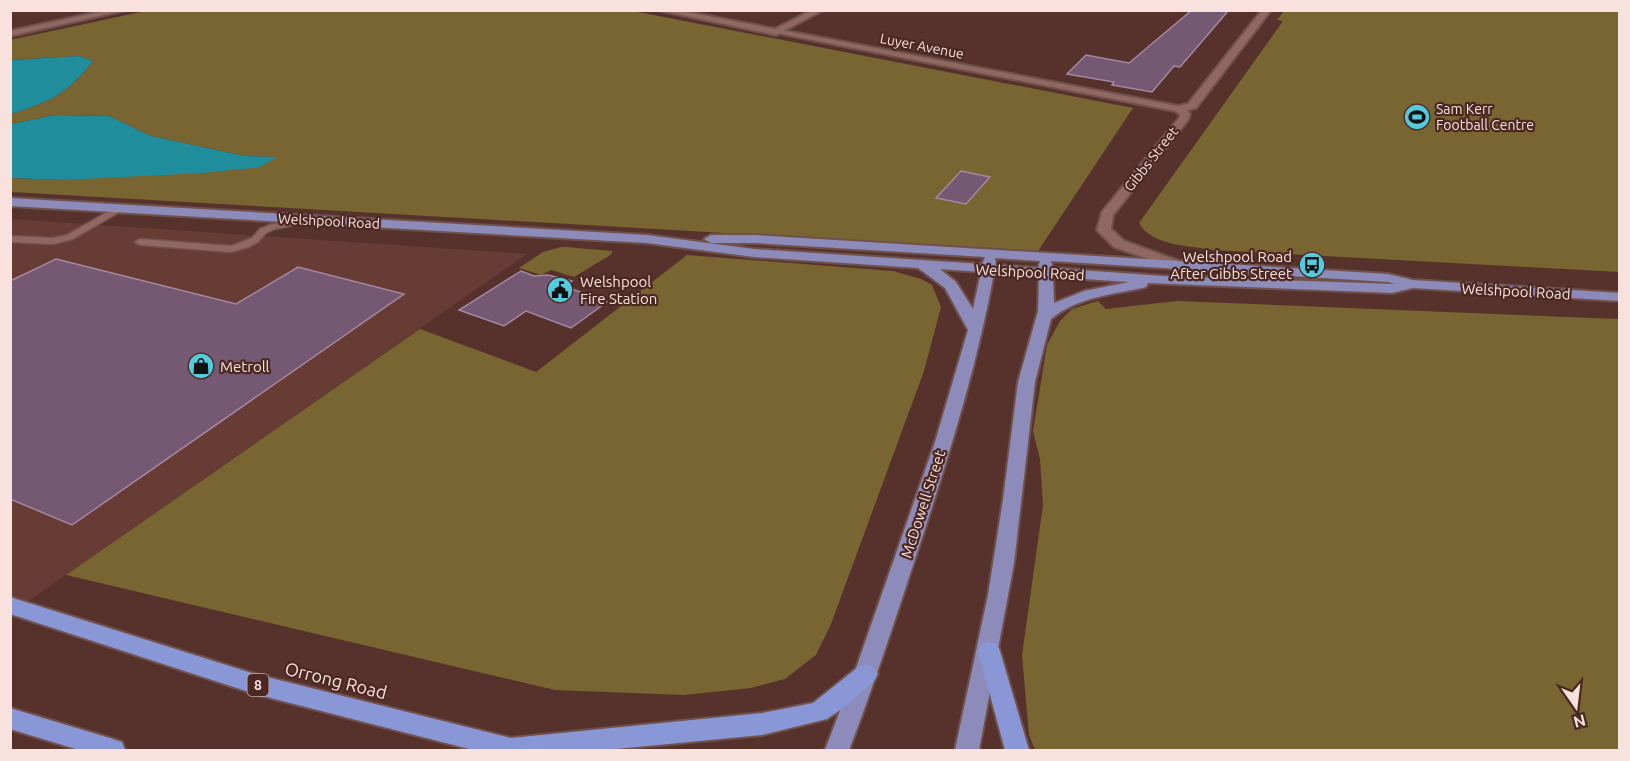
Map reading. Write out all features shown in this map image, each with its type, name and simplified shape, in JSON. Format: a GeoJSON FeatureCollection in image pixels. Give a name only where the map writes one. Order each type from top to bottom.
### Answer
{"type":"FeatureCollection","features":[{"type":"Feature","properties":{"kind":"highway","name":"Orrong Road"},"geometry":{"type":"LineString","coordinates":[[10,605],[255,684],[513,750]]}},
{"type":"Feature","properties":{"kind":"highway"},"geometry":{"type":"LineString","coordinates":[[989,651],[1017,750]]}},
{"type":"Feature","properties":{"kind":"highway"},"geometry":{"type":"LineString","coordinates":[[513,750],[773,722],[819,712],[838,699],[866,674]]}},
{"type":"Feature","properties":{"kind":"highway"},"geometry":{"type":"LineString","coordinates":[[10,718],[113,750]]}},
{"type":"Feature","properties":{"kind":"main road","name":"Welshpool Road"},"geometry":{"type":"LineString","coordinates":[[10,202],[647,239],[755,239],[1045,256],[1388,278],[1413,284],[1620,297]]}},
{"type":"Feature","properties":{"kind":"main road","name":"Welshpool Road"},"geometry":{"type":"LineString","coordinates":[[647,239],[754,254],[989,270],[1392,289],[1413,284]]}},
{"type":"Feature","properties":{"kind":"main road","name":"McDowell Street"},"geometry":{"type":"LineString","coordinates":[[837,750],[866,674],[944,442],[976,330],[991,253]]}},
{"type":"Feature","properties":{"kind":"main road"},"geometry":{"type":"LineString","coordinates":[[967,750],[989,651],[1013,501],[1025,389],[1030,362],[1044,317],[1045,256]]}},
{"type":"Feature","properties":{"kind":"main road"},"geometry":{"type":"LineString","coordinates":[[909,265],[934,272],[951,286],[976,330]]}},
{"type":"Feature","properties":{"kind":"main road"},"geometry":{"type":"LineString","coordinates":[[1044,317],[1055,307],[1068,300],[1163,280]]}},
{"type":"Feature","properties":{"kind":"street"},"geometry":{"type":"LineString","coordinates":[[10,34],[122,10]]}},
{"type":"Feature","properties":{"kind":"street","name":"Luyer Avenue"},"geometry":{"type":"LineString","coordinates":[[662,10],[1178,109]]}},
{"type":"Feature","properties":{"kind":"street"},"geometry":{"type":"LineString","coordinates":[[776,32],[819,10]]}},
{"type":"Feature","properties":{"kind":"street","name":"Gibbs Street"},"geometry":{"type":"LineString","coordinates":[[1178,109],[1192,106],[1267,10]]}},
{"type":"Feature","properties":{"kind":"street","name":"Gibbs Street"},"geometry":{"type":"LineString","coordinates":[[1174,264],[1119,244],[1104,230],[1104,222],[1107,215],[1184,118],[1185,114],[1178,109]]}},
{"type":"Feature","properties":{"kind":"lane"},"geometry":{"type":"LineString","coordinates":[[10,239],[53,241],[70,237],[118,209]]}},
{"type":"Feature","properties":{"kind":"lane"},"geometry":{"type":"LineString","coordinates":[[140,242],[231,249],[246,245],[255,240],[263,231],[272,227],[305,220]]}},
{"type":"Feature","properties":{"kind":"shaded area"},"geometry":{"type":"Polygon","coordinates":[[[150,10],[633,11],[1133,108],[1038,251],[11,192],[11,178],[62,180],[275,157],[245,156],[151,136],[109,116],[55,115],[11,124],[11,114],[57,95],[74,82],[93,61],[79,56],[11,60],[10,40],[150,10]]]}},
{"type":"Feature","properties":{"kind":"shaded area","name":"Sam Kerr Football Centre"},"geometry":{"type":"Polygon","coordinates":[[[1284,11],[1619,12],[1619,272],[1214,250],[1172,244],[1145,231],[1139,223],[1283,21],[1277,20],[1284,11]]]}},
{"type":"Feature","properties":{"kind":"shaded area"},"geometry":{"type":"Polygon","coordinates":[[[11,219],[527,254],[11,613],[11,219]]]}},
{"type":"Feature","properties":{"kind":"shaded area"},"geometry":{"type":"Polygon","coordinates":[[[561,247],[612,251],[612,254],[574,277],[551,270],[541,275],[519,268],[543,252],[561,247]]]}},
{"type":"Feature","properties":{"kind":"shaded area"},"geometry":{"type":"Polygon","coordinates":[[[687,255],[893,271],[921,279],[932,285],[941,307],[924,371],[831,624],[816,655],[785,679],[751,688],[684,695],[555,690],[66,575],[420,329],[536,372],[687,255]]]}},
{"type":"Feature","properties":{"kind":"shaded area"},"geometry":{"type":"Polygon","coordinates":[[[1098,301],[1106,309],[1177,301],[1619,319],[1619,750],[1035,750],[1029,735],[1022,655],[1043,505],[1040,459],[1033,431],[1047,345],[1060,321],[1072,309],[1098,301]]]}},
{"type":"Feature","properties":{"kind":"water"},"geometry":{"type":"Polygon","coordinates":[[[79,56],[93,61],[66,89],[37,105],[11,114],[11,60],[79,56]]]}},
{"type":"Feature","properties":{"kind":"water"},"geometry":{"type":"Polygon","coordinates":[[[55,115],[109,116],[151,136],[245,156],[277,157],[260,167],[203,173],[62,180],[11,178],[11,124],[55,115]]]}},
{"type":"Feature","properties":{"kind":"building"},"geometry":{"type":"Polygon","coordinates":[[[1192,10],[1229,10],[1180,67],[1174,66],[1152,92],[1112,85],[1114,82],[1067,74],[1086,55],[1129,63],[1192,10]]]}},
{"type":"Feature","properties":{"kind":"building"},"geometry":{"type":"Polygon","coordinates":[[[961,171],[990,177],[966,204],[936,198],[961,171]]]}},
{"type":"Feature","properties":{"kind":"building"},"geometry":{"type":"Polygon","coordinates":[[[56,259],[236,304],[298,267],[404,294],[72,525],[10,499],[10,281],[56,259]]]}},
{"type":"Feature","properties":{"kind":"building"},"geometry":{"type":"Polygon","coordinates":[[[521,271],[534,276],[548,275],[572,281],[564,286],[607,302],[571,328],[526,311],[504,326],[459,310],[521,271]]]}},
{"type":"Feature","properties":{"kind":"place","name":"Sam Kerr Football Centre"},"geometry":{"type":"Point","coordinates":[1417,117]}},
{"type":"Feature","properties":{"kind":"place","name":"Welshpool Road After Gibbs Street"},"geometry":{"type":"Point","coordinates":[1312,265]}},
{"type":"Feature","properties":{"kind":"place","name":"Welshpool Fire Station"},"geometry":{"type":"Point","coordinates":[560,290]}},
{"type":"Feature","properties":{"kind":"place","name":"Metroll"},"geometry":{"type":"Point","coordinates":[201,366]}}]}
